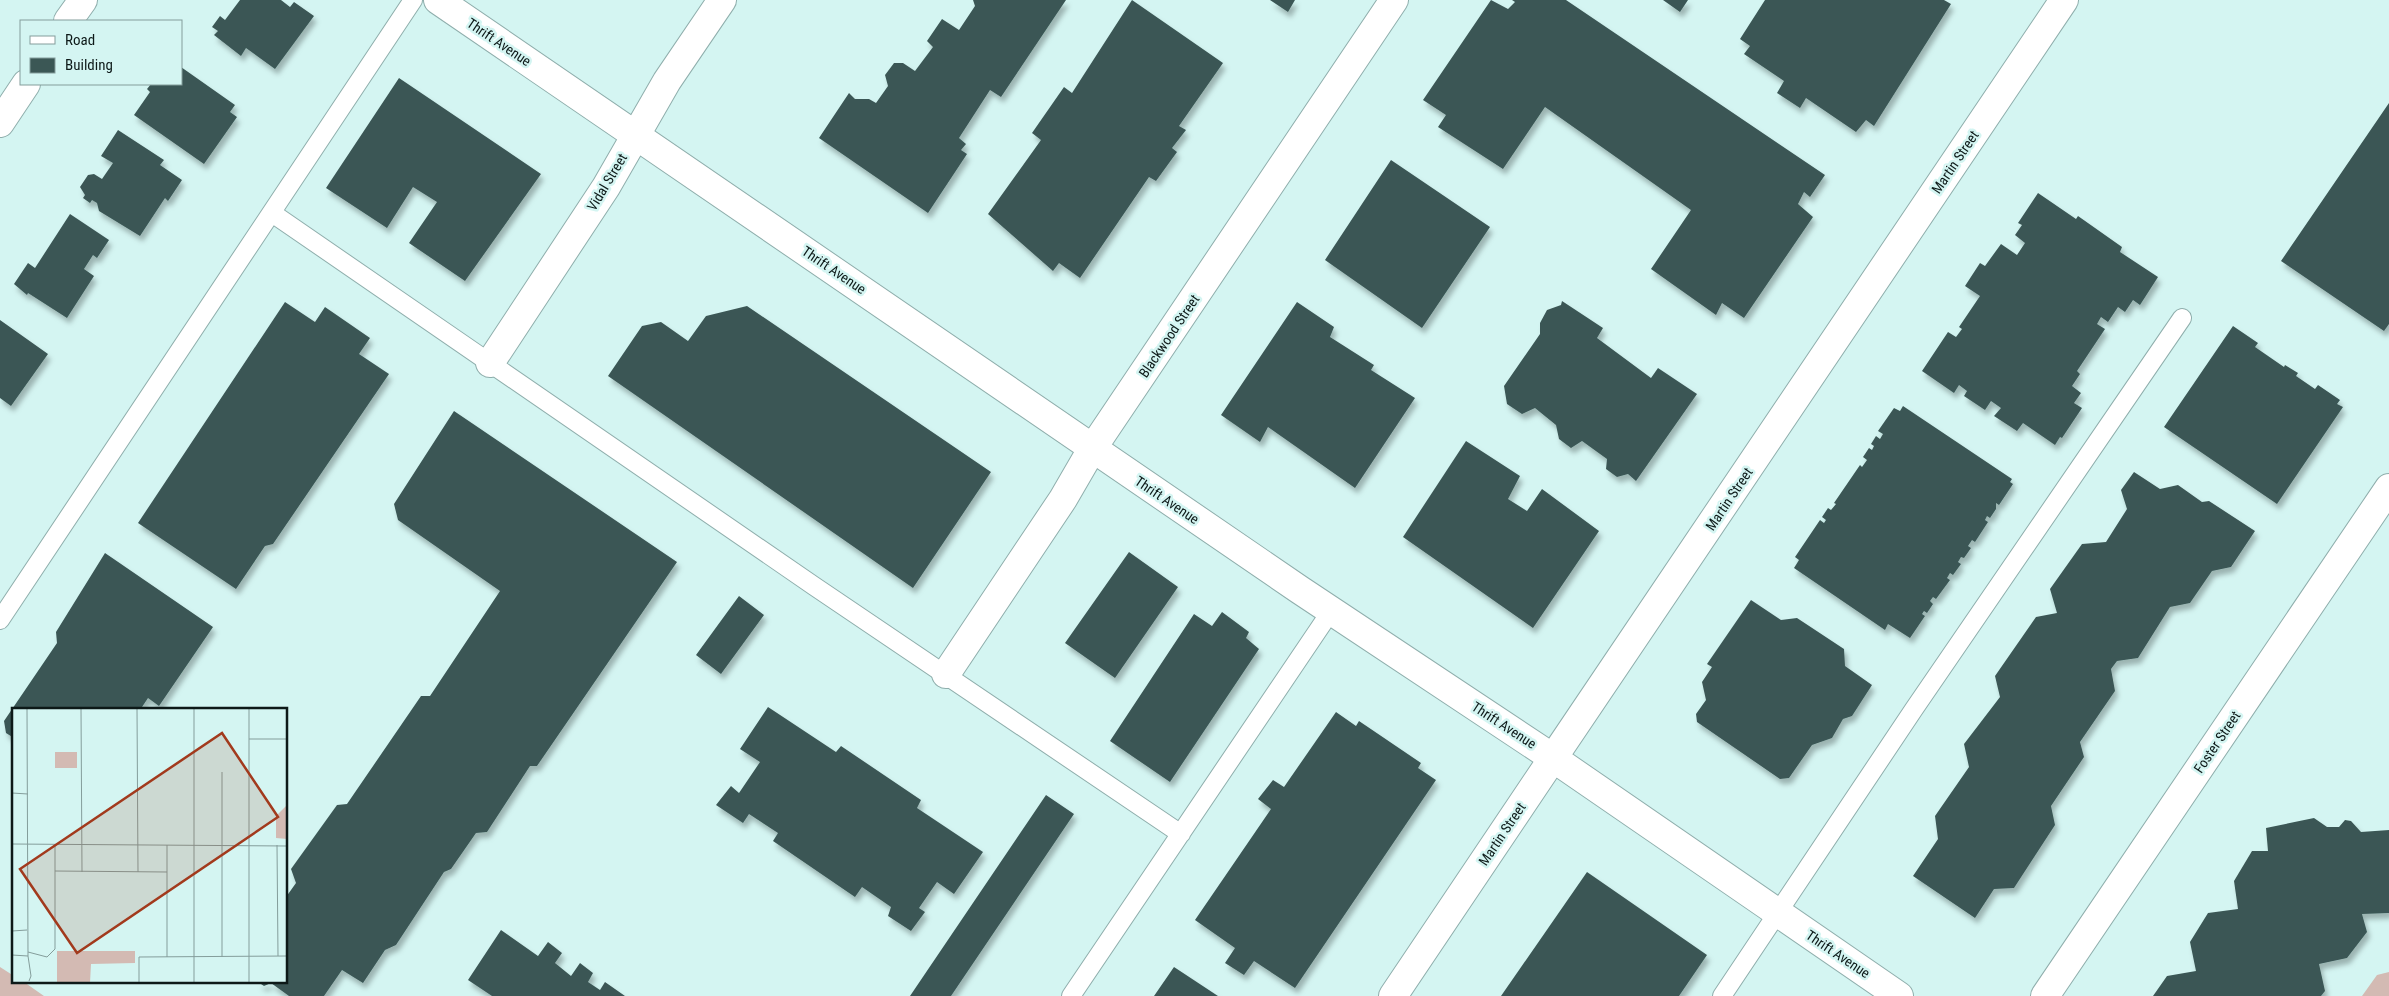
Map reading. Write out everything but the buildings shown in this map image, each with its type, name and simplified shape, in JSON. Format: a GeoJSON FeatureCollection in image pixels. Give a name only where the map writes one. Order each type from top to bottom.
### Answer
{"type":"FeatureCollection","features":[{"type":"Feature","properties":{"kind":"street"},"geometry":{"type":"LineString","coordinates":[[69,20],[83,0]]}},
{"type":"Feature","properties":{"kind":"street","name":"Thrift Avenue"},"geometry":{"type":"LineString","coordinates":[[438,0],[1092,449],[1553,758],[1899,996]]}},
{"type":"Feature","properties":{"kind":"street","name":"Vidal Street"},"geometry":{"type":"LineString","coordinates":[[490,363],[606,187],[667,81],[722,0]]}},
{"type":"Feature","properties":{"kind":"street","name":"Blackwood Street"},"geometry":{"type":"LineString","coordinates":[[946,674],[1063,499],[1092,449],[1394,0]]}},
{"type":"Feature","properties":{"kind":"street","name":"Martin Street"},"geometry":{"type":"LineString","coordinates":[[1393,996],[2064,0]]}},
{"type":"Feature","properties":{"kind":"street"},"geometry":{"type":"LineString","coordinates":[[0,123],[25,85]]}},
{"type":"Feature","properties":{"kind":"street","name":"Foster Street"},"geometry":{"type":"LineString","coordinates":[[2045,996],[2389,488]]}},
{"type":"Feature","properties":{"kind":"lane"},"geometry":{"type":"LineString","coordinates":[[0,620],[413,0]]}},
{"type":"Feature","properties":{"kind":"lane"},"geometry":{"type":"LineString","coordinates":[[272,213],[814,586],[1181,834]]}},
{"type":"Feature","properties":{"kind":"lane"},"geometry":{"type":"LineString","coordinates":[[1722,996],[2182,318]]}},
{"type":"Feature","properties":{"kind":"lane"},"geometry":{"type":"LineString","coordinates":[[1072,996],[1331,611]]}},
{"type":"Feature","properties":{"kind":"shaded area"},"geometry":{"type":"Polygon","coordinates":[[[0,967],[12,975],[12,984],[27,984],[44,996],[0,996],[0,967]]]}},
{"type":"Feature","properties":{"kind":"shaded area"},"geometry":{"type":"Polygon","coordinates":[[[2389,972],[2389,996],[2362,996],[2377,975],[2389,972]]]}}]}
